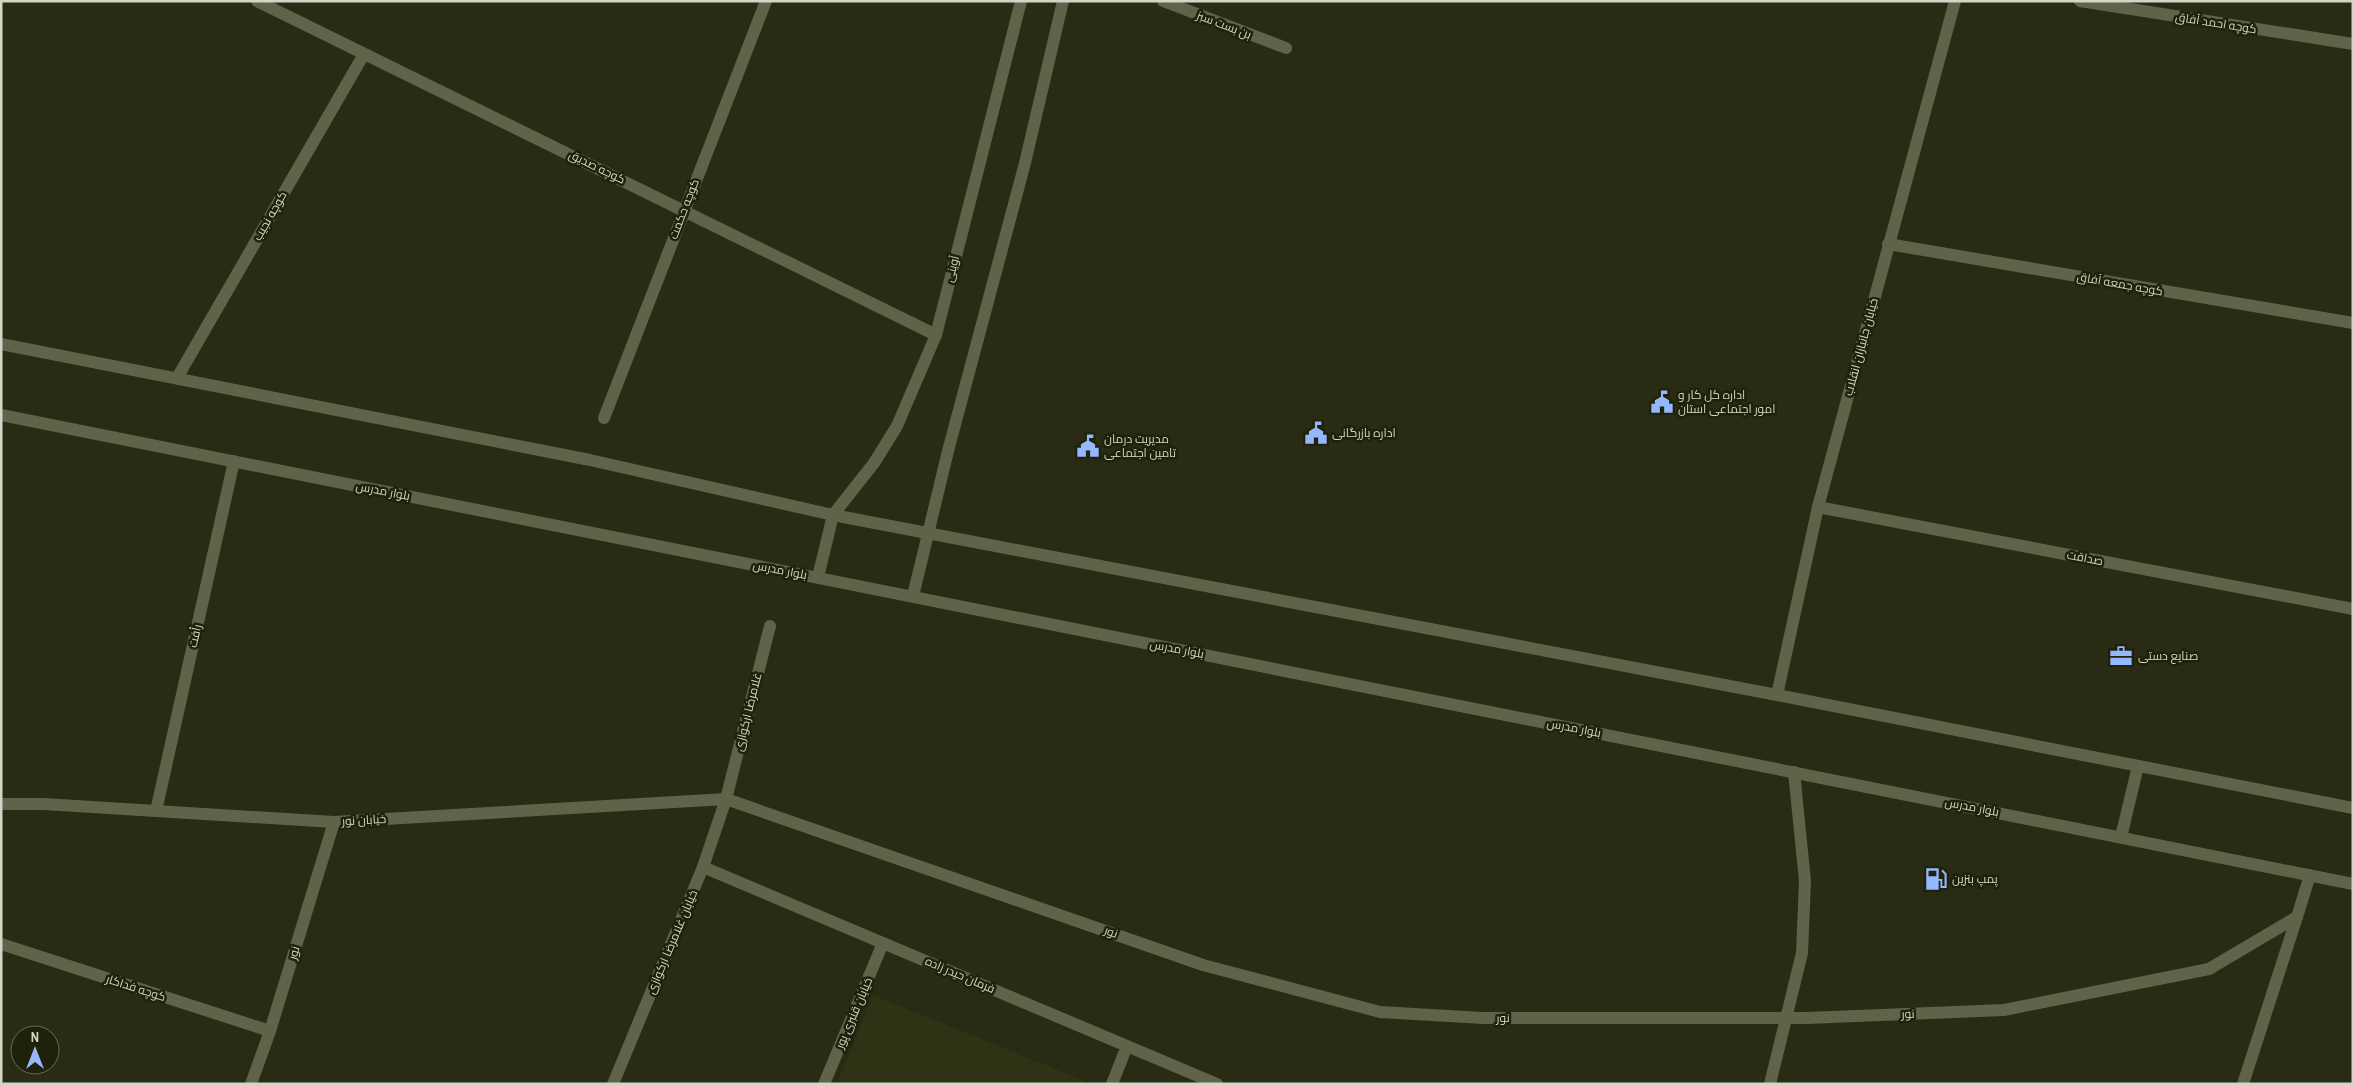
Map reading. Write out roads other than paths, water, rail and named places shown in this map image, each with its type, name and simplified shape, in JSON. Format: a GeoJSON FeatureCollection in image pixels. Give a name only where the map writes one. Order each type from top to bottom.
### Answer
{"type":"FeatureCollection","features":[{"type":"Feature","properties":{"kind":"street","name":"کوچه صدیق"},"geometry":{"type":"LineString","coordinates":[[257,1],[936,335]]}},
{"type":"Feature","properties":{"kind":"street","name":"کوچه حکمت"},"geometry":{"type":"LineString","coordinates":[[604,418],[766,1]]}},
{"type":"Feature","properties":{"kind":"street","name":"آوینی"},"geometry":{"type":"LineString","coordinates":[[833,516],[874,463],[897,426],[936,335],[1021,1]]}},
{"type":"Feature","properties":{"kind":"street"},"geometry":{"type":"LineString","coordinates":[[913,596],[927,533],[1025,163],[1063,1]]}},
{"type":"Feature","properties":{"kind":"street","name":"بن بست سبز"},"geometry":{"type":"LineString","coordinates":[[1163,1],[1286,48]]}},
{"type":"Feature","properties":{"kind":"street","name":"خیابان جانبازان انقلاب"},"geometry":{"type":"LineString","coordinates":[[1777,695],[1818,506],[1955,1]]}},
{"type":"Feature","properties":{"kind":"street","name":"کوچه احمد آفاق"},"geometry":{"type":"LineString","coordinates":[[2080,1],[2353,44]]}},
{"type":"Feature","properties":{"kind":"street","name":"کوچه نجیب"},"geometry":{"type":"LineString","coordinates":[[177,378],[364,54]]}},
{"type":"Feature","properties":{"kind":"street","name":"کوچه جمعه آفاق"},"geometry":{"type":"LineString","coordinates":[[1888,244],[2353,323]]}},
{"type":"Feature","properties":{"kind":"street"},"geometry":{"type":"LineString","coordinates":[[1,344],[590,460],[833,516],[1777,695],[2353,808]]}},
{"type":"Feature","properties":{"kind":"street","name":"بلوار مدرس"},"geometry":{"type":"LineString","coordinates":[[1,415],[2353,884]]}},
{"type":"Feature","properties":{"kind":"street","name":"رأفت"},"geometry":{"type":"LineString","coordinates":[[156,811],[234,462]]}},
{"type":"Feature","properties":{"kind":"street","name":"صداقت"},"geometry":{"type":"LineString","coordinates":[[1818,506],[2353,609]]}},
{"type":"Feature","properties":{"kind":"street"},"geometry":{"type":"LineString","coordinates":[[818,577],[833,516]]}},
{"type":"Feature","properties":{"kind":"street","name":"غلامرضا ارکوازی"},"geometry":{"type":"LineString","coordinates":[[726,799],[770,626]]}},
{"type":"Feature","properties":{"kind":"street"},"geometry":{"type":"LineString","coordinates":[[2121,837],[2138,766]]}},
{"type":"Feature","properties":{"kind":"street"},"geometry":{"type":"LineString","coordinates":[[1770,1084],[1802,953],[1805,882],[1794,772]]}},
{"type":"Feature","properties":{"kind":"street","name":"خیابان نور"},"geometry":{"type":"LineString","coordinates":[[1,804],[44,804],[334,822],[726,799]]}},
{"type":"Feature","properties":{"kind":"street","name":"خیابان غلامرضا ارکوازی"},"geometry":{"type":"LineString","coordinates":[[613,1084],[703,867],[726,799]]}},
{"type":"Feature","properties":{"kind":"street","name":"نور"},"geometry":{"type":"LineString","coordinates":[[726,799],[1203,965],[1380,1012],[1484,1018],[1785,1018],[2004,1010],[2210,968],[2297,917]]}},
{"type":"Feature","properties":{"kind":"street","name":"نور"},"geometry":{"type":"LineString","coordinates":[[251,1084],[270,1031],[334,822]]}},
{"type":"Feature","properties":{"kind":"street","name":"فرمان حیدر زاده"},"geometry":{"type":"LineString","coordinates":[[703,867],[1217,1084]]}},
{"type":"Feature","properties":{"kind":"street"},"geometry":{"type":"LineString","coordinates":[[2243,1084],[2310,875]]}},
{"type":"Feature","properties":{"kind":"street","name":"خیابان قنبری پور"},"geometry":{"type":"LineString","coordinates":[[824,1084],[884,943]]}},
{"type":"Feature","properties":{"kind":"street","name":"کوچه فداکار"},"geometry":{"type":"LineString","coordinates":[[1,944],[270,1031]]}},
{"type":"Feature","properties":{"kind":"street"},"geometry":{"type":"LineString","coordinates":[[1112,1084],[1127,1046]]}},
{"type":"Feature","properties":{"kind":"place","name":"اداره کل کار و امور اجتماعی استان"},"geometry":{"type":"Point","coordinates":[1662,402]}},
{"type":"Feature","properties":{"kind":"place","name":"اداره بازرگانی"},"geometry":{"type":"Point","coordinates":[1316,433]}},
{"type":"Feature","properties":{"kind":"place","name":"مدیریت درمان تامین اجتماعی"},"geometry":{"type":"Point","coordinates":[1088,446]}},
{"type":"Feature","properties":{"kind":"place","name":"صنایع دستی"},"geometry":{"type":"Point","coordinates":[2121,656]}},
{"type":"Feature","properties":{"kind":"place","name":"پمپ بنزین"},"geometry":{"type":"Point","coordinates":[1936,879]}}]}
